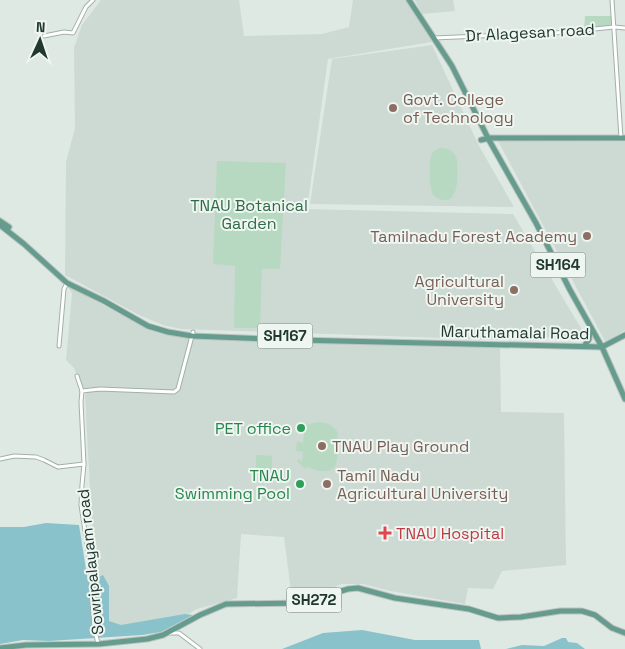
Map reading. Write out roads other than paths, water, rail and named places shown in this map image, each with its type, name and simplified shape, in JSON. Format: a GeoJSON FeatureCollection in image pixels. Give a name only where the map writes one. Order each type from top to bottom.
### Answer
{"type":"FeatureCollection","features":[{"type":"Feature","properties":{"kind":"main road","name":"SH164"},"geometry":{"type":"LineString","coordinates":[[409,0],[452,66],[625,392]]}},
{"type":"Feature","properties":{"kind":"main road","name":"SH164"},"geometry":{"type":"LineString","coordinates":[[489,137],[541,227],[625,398]]}},
{"type":"Feature","properties":{"kind":"main road"},"geometry":{"type":"LineString","coordinates":[[481,140],[489,137],[623,138]]}},
{"type":"Feature","properties":{"kind":"main road","name":"Maruthamalai Road"},"geometry":{"type":"LineString","coordinates":[[0,221],[26,241],[68,280],[149,324],[169,330],[193,334],[585,345],[601,348]]}},
{"type":"Feature","properties":{"kind":"main road","name":"Maruthamalai Road"},"geometry":{"type":"LineString","coordinates":[[0,225],[67,282],[148,326],[168,332],[296,340],[601,348]]}},
{"type":"Feature","properties":{"kind":"main road"},"geometry":{"type":"LineString","coordinates":[[585,345],[589,337],[590,327]]}},
{"type":"Feature","properties":{"kind":"main road","name":"SH167"},"geometry":{"type":"LineString","coordinates":[[601,348],[625,335]]}},
{"type":"Feature","properties":{"kind":"main road","name":"SH272"},"geometry":{"type":"LineString","coordinates":[[0,648],[26,645],[98,644],[147,639],[167,632],[226,604],[302,603],[348,589],[358,588],[395,598],[469,608],[498,618],[521,617],[560,611],[582,611],[602,619],[612,628],[625,633]]}},
{"type":"Feature","properties":{"kind":"street"},"geometry":{"type":"LineString","coordinates":[[44,36],[64,32],[73,33],[86,7],[93,0]]}},
{"type":"Feature","properties":{"kind":"street"},"geometry":{"type":"LineString","coordinates":[[612,0],[623,138]]}},
{"type":"Feature","properties":{"kind":"street","name":"Dr Alagesan road"},"geometry":{"type":"LineString","coordinates":[[434,38],[555,33],[614,27],[625,28]]}},
{"type":"Feature","properties":{"kind":"street"},"geometry":{"type":"LineString","coordinates":[[60,346],[64,289],[67,282]]}},
{"type":"Feature","properties":{"kind":"street"},"geometry":{"type":"LineString","coordinates":[[82,391],[103,389],[174,392],[178,389],[193,334]]}},
{"type":"Feature","properties":{"kind":"street","name":"Sowripalayam road"},"geometry":{"type":"LineString","coordinates":[[77,376],[82,391],[84,464],[82,505],[90,563],[94,628],[98,644]]}},
{"type":"Feature","properties":{"kind":"street"},"geometry":{"type":"LineString","coordinates":[[0,459],[14,456],[36,457],[58,467],[84,464]]}},
{"type":"Feature","properties":{"kind":"street"},"geometry":{"type":"LineString","coordinates":[[167,632],[179,633],[200,649]]}},
{"type":"Feature","properties":{"kind":"water"},"geometry":{"type":"Polygon","coordinates":[[[46,523],[79,525],[88,582],[103,575],[109,586],[109,621],[121,625],[185,614],[193,615],[161,632],[142,635],[49,641],[23,640],[0,644],[0,527],[24,527],[46,523]]]}},
{"type":"Feature","properties":{"kind":"water"},"geometry":{"type":"Polygon","coordinates":[[[362,630],[415,640],[479,640],[481,649],[282,649],[323,633],[362,630]]]}},
{"type":"Feature","properties":{"kind":"water"},"geometry":{"type":"Polygon","coordinates":[[[566,638],[568,642],[577,643],[585,649],[506,649],[522,645],[544,646],[566,638]]]}},
{"type":"Feature","properties":{"kind":"place","name":"Govt. College of Technology"},"geometry":{"type":"Point","coordinates":[393,108]}},
{"type":"Feature","properties":{"kind":"place","name":"Tamilnadu Forest Academy"},"geometry":{"type":"Point","coordinates":[587,236]}},
{"type":"Feature","properties":{"kind":"place","name":"Agricultural University"},"geometry":{"type":"Point","coordinates":[514,290]}},
{"type":"Feature","properties":{"kind":"place","name":"PET office"},"geometry":{"type":"Point","coordinates":[301,428]}},
{"type":"Feature","properties":{"kind":"place","name":"TNAU Play Ground"},"geometry":{"type":"Point","coordinates":[322,446]}},
{"type":"Feature","properties":{"kind":"place","name":"TNAU Swimming Pool"},"geometry":{"type":"Point","coordinates":[300,484]}},
{"type":"Feature","properties":{"kind":"place","name":"Tamil Nadu Agricultural University"},"geometry":{"type":"Point","coordinates":[327,484]}},
{"type":"Feature","properties":{"kind":"place","name":"TNAU Hospital"},"geometry":{"type":"Point","coordinates":[385,533]}},
{"type":"Feature","properties":{"kind":"park label","name":"TNAU Botanical Garden"},"geometry":{"type":"Point","coordinates":[249,214]}}]}
